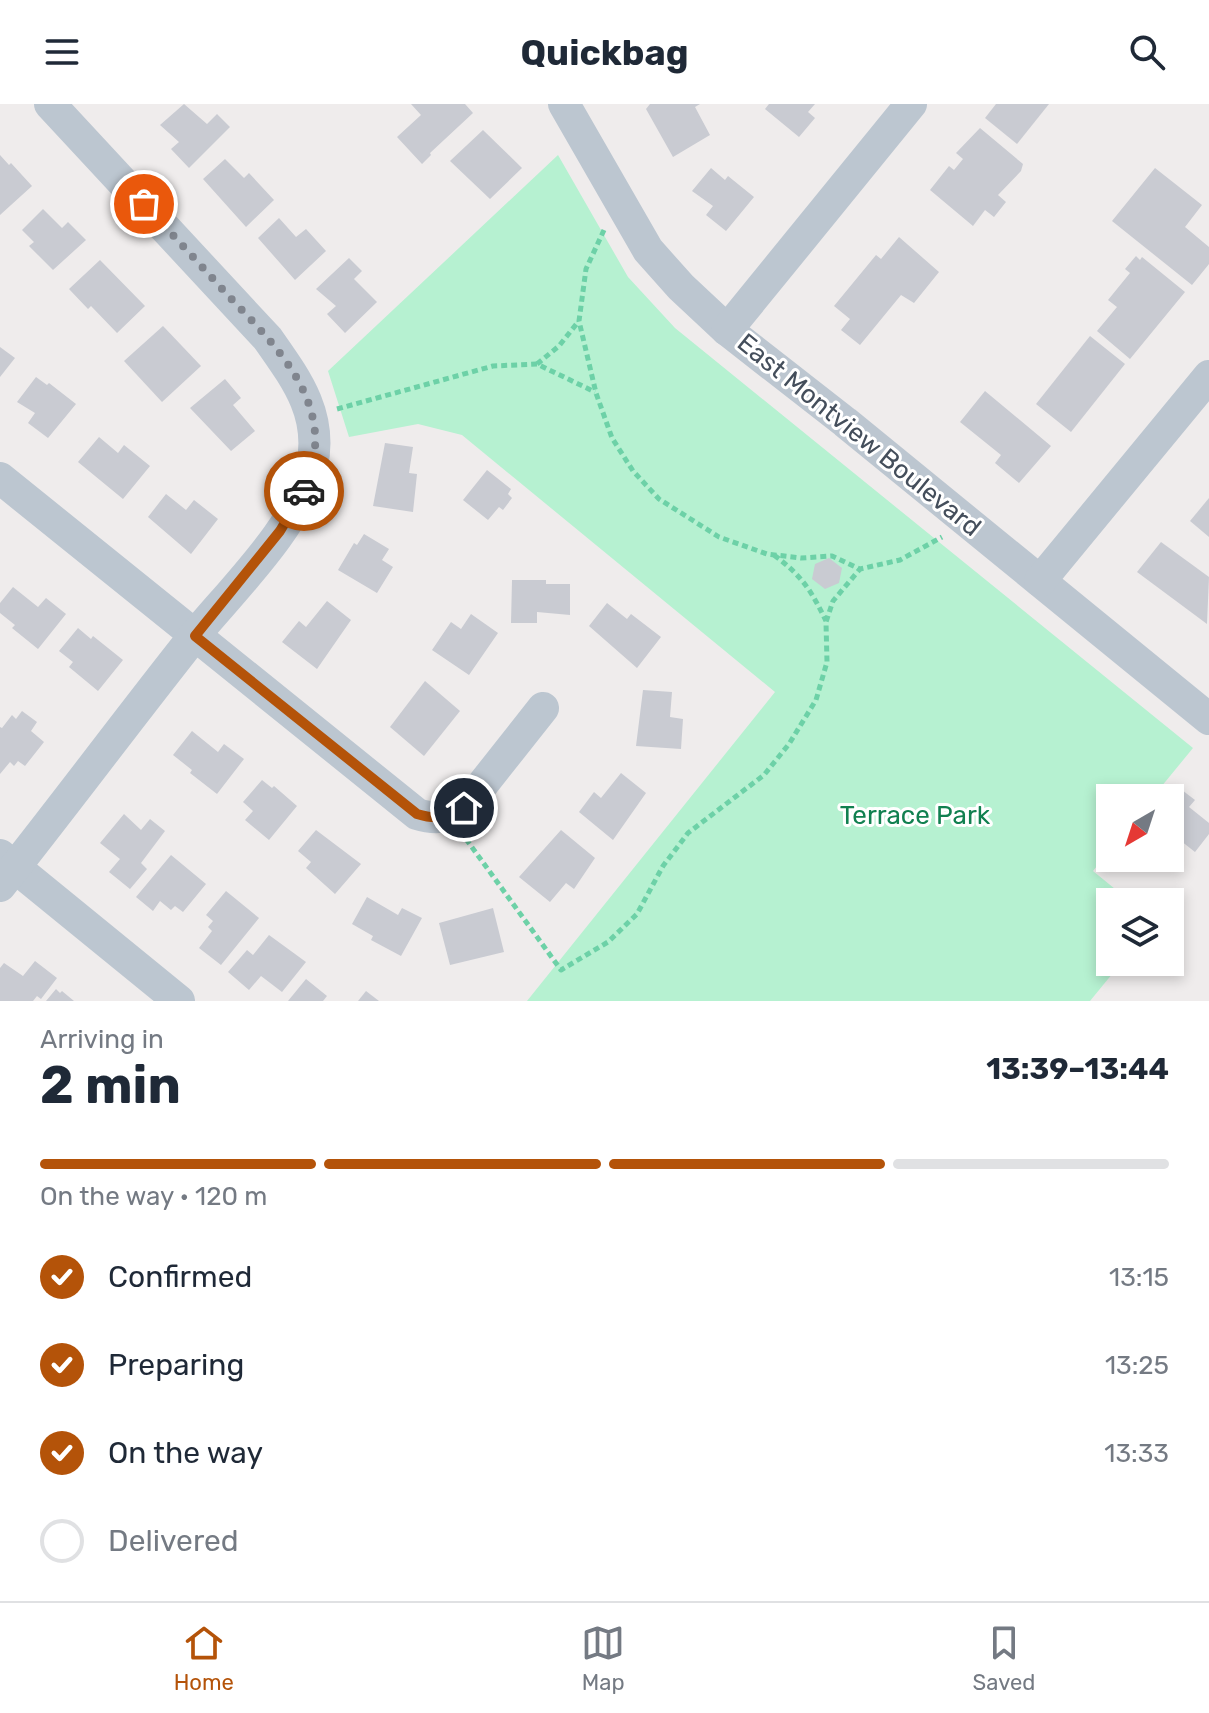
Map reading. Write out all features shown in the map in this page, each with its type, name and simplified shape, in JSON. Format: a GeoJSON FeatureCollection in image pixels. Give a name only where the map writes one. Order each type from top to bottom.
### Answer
{"type":"FeatureCollection","features":[{"type":"Feature","properties":{"kind":"street"},"geometry":{"type":"LineString","coordinates":[[50,104],[268,339],[298,382],[312,415],[316,438],[312,467],[302,496],[280,531],[5,870],[179,1001]]}},
{"type":"Feature","properties":{"kind":"street","name":"East Montview Boulevard"},"geometry":{"type":"LineString","coordinates":[[564,104],[648,250],[727,330],[1209,719]]}},
{"type":"Feature","properties":{"kind":"street"},"geometry":{"type":"LineString","coordinates":[[727,330],[911,104]]}},
{"type":"Feature","properties":{"kind":"street"},"geometry":{"type":"LineString","coordinates":[[1040,581],[1209,376]]}},
{"type":"Feature","properties":{"kind":"street"},"geometry":{"type":"LineString","coordinates":[[0,478],[417,814],[433,819],[450,817],[464,808],[543,708]]}},
{"type":"Feature","properties":{"kind":"path"},"geometry":{"type":"LineString","coordinates":[[626,213],[607,223],[586,269],[579,321],[596,393],[612,438],[633,471],[659,499],[719,537],[773,555],[801,558],[832,556],[860,569]]}},
{"type":"Feature","properties":{"kind":"path"},"geometry":{"type":"LineString","coordinates":[[537,364],[559,346],[579,321]]}},
{"type":"Feature","properties":{"kind":"path"},"geometry":{"type":"LineString","coordinates":[[312,415],[493,366],[537,364],[596,393]]}},
{"type":"Feature","properties":{"kind":"path"},"geometry":{"type":"LineString","coordinates":[[450,817],[561,970],[608,942],[637,914],[663,866],[688,833],[764,775],[789,744],[816,700],[827,662],[826,622],[833,601],[860,569],[900,560],[967,521]]}},
{"type":"Feature","properties":{"kind":"path"},"geometry":{"type":"LineString","coordinates":[[773,555],[794,571],[811,590],[826,622]]}},
{"type":"Feature","properties":{"kind":"green space","name":"Terrace Park"},"geometry":{"type":"Polygon","coordinates":[[[558,155],[628,277],[675,328],[1193,748],[1163,784],[1096,784],[1096,867],[1093,871],[1114,888],[1096,888],[1096,976],[1111,976],[1090,1001],[527,1001],[775,692],[462,435],[418,424],[349,437],[328,371],[558,155]]]}},
{"type":"Feature","properties":{"kind":"building"},"geometry":{"type":"Polygon","coordinates":[[[184,104],[207,124],[217,114],[230,127],[189,168],[171,149],[179,142],[160,125],[184,104]]]}},
{"type":"Feature","properties":{"kind":"building"},"geometry":{"type":"Polygon","coordinates":[[[411,104],[465,104],[473,113],[422,164],[397,137],[421,115],[411,104]]]}},
{"type":"Feature","properties":{"kind":"building"},"geometry":{"type":"Polygon","coordinates":[[[650,104],[700,104],[695,107],[710,135],[673,157],[646,109],[650,104]]]}},
{"type":"Feature","properties":{"kind":"building"},"geometry":{"type":"Polygon","coordinates":[[[769,104],[815,104],[808,112],[815,118],[799,137],[765,109],[769,104]]]}},
{"type":"Feature","properties":{"kind":"building"},"geometry":{"type":"Polygon","coordinates":[[[996,104],[1049,104],[1017,144],[985,118],[996,104]]]}},
{"type":"Feature","properties":{"kind":"building"},"geometry":{"type":"Polygon","coordinates":[[[980,128],[1023,164],[1021,171],[998,195],[1006,202],[994,217],[985,210],[973,226],[930,190],[949,166],[954,170],[963,159],[956,153],[980,128]]]}},
{"type":"Feature","properties":{"kind":"building"},"geometry":{"type":"Polygon","coordinates":[[[483,130],[522,168],[490,199],[450,161],[483,130]]]}},
{"type":"Feature","properties":{"kind":"building"},"geometry":{"type":"Polygon","coordinates":[[[0,155],[32,186],[0,215],[0,155]]]}},
{"type":"Feature","properties":{"kind":"building"},"geometry":{"type":"Polygon","coordinates":[[[225,159],[244,178],[249,173],[274,200],[246,227],[203,179],[225,159]]]}},
{"type":"Feature","properties":{"kind":"building"},"geometry":{"type":"Polygon","coordinates":[[[711,168],[725,180],[728,176],[754,197],[726,231],[706,215],[713,206],[692,191],[711,168]]]}},
{"type":"Feature","properties":{"kind":"building"},"geometry":{"type":"Polygon","coordinates":[[[1155,168],[1202,205],[1185,227],[1209,247],[1209,264],[1192,285],[1112,221],[1155,168]]]}},
{"type":"Feature","properties":{"kind":"building"},"geometry":{"type":"Polygon","coordinates":[[[43,209],[62,228],[68,222],[86,240],[53,270],[29,246],[34,242],[22,230],[43,209]]]}},
{"type":"Feature","properties":{"kind":"building"},"geometry":{"type":"Polygon","coordinates":[[[279,218],[296,237],[306,229],[326,251],[295,280],[258,238],[279,218]]]}},
{"type":"Feature","properties":{"kind":"building"},"geometry":{"type":"Polygon","coordinates":[[[899,237],[939,272],[914,303],[901,295],[860,345],[841,330],[850,319],[834,306],[876,255],[881,259],[899,237]]]}},
{"type":"Feature","properties":{"kind":"building"},"geometry":{"type":"Polygon","coordinates":[[[1136,256],[1140,260],[1142,257],[1185,292],[1130,359],[1097,331],[1117,307],[1108,300],[1130,273],[1125,269],[1136,256]]]}},
{"type":"Feature","properties":{"kind":"building"},"geometry":{"type":"Polygon","coordinates":[[[349,258],[362,271],[354,279],[377,302],[345,333],[327,314],[336,306],[316,289],[349,258]]]}},
{"type":"Feature","properties":{"kind":"building"},"geometry":{"type":"Polygon","coordinates":[[[100,260],[145,306],[117,333],[69,289],[100,260]]]}},
{"type":"Feature","properties":{"kind":"building"},"geometry":{"type":"Polygon","coordinates":[[[163,326],[201,366],[162,402],[124,361],[163,326]]]}},
{"type":"Feature","properties":{"kind":"building"},"geometry":{"type":"Polygon","coordinates":[[[1090,336],[1125,364],[1071,432],[1036,404],[1090,336]]]}},
{"type":"Feature","properties":{"kind":"building"},"geometry":{"type":"Polygon","coordinates":[[[0,347],[15,358],[0,377],[0,347]]]}},
{"type":"Feature","properties":{"kind":"building"},"geometry":{"type":"Polygon","coordinates":[[[36,377],[76,404],[48,438],[28,423],[35,413],[17,402],[36,377]]]}},
{"type":"Feature","properties":{"kind":"building"},"geometry":{"type":"Polygon","coordinates":[[[225,379],[241,398],[233,405],[255,431],[231,451],[190,408],[225,379]]]}},
{"type":"Feature","properties":{"kind":"building"},"geometry":{"type":"Polygon","coordinates":[[[985,391],[1051,446],[1019,483],[995,463],[1001,455],[960,422],[985,391]]]}},
{"type":"Feature","properties":{"kind":"building"},"geometry":{"type":"Polygon","coordinates":[[[99,437],[118,453],[124,445],[150,466],[123,499],[78,462],[99,437]]]}},
{"type":"Feature","properties":{"kind":"building"},"geometry":{"type":"Polygon","coordinates":[[[385,443],[413,447],[409,473],[417,474],[413,512],[373,506],[385,443]]]}},
{"type":"Feature","properties":{"kind":"building"},"geometry":{"type":"Polygon","coordinates":[[[487,470],[511,489],[508,494],[512,498],[503,510],[499,507],[488,520],[463,500],[487,470]]]}},
{"type":"Feature","properties":{"kind":"building"},"geometry":{"type":"Polygon","coordinates":[[[166,494],[186,510],[194,500],[218,519],[191,554],[148,517],[166,494]]]}},
{"type":"Feature","properties":{"kind":"building"},"geometry":{"type":"Polygon","coordinates":[[[1209,498],[1209,537],[1190,521],[1209,498]]]}},
{"type":"Feature","properties":{"kind":"building"},"geometry":{"type":"Polygon","coordinates":[[[364,534],[389,549],[382,560],[393,567],[377,593],[338,570],[354,543],[357,545],[364,534]]]}},
{"type":"Feature","properties":{"kind":"building"},"geometry":{"type":"Polygon","coordinates":[[[1161,542],[1209,577],[1207,624],[1137,572],[1161,542]]]}},
{"type":"Feature","properties":{"kind":"building"},"geometry":{"type":"Polygon","coordinates":[[[829,558],[842,568],[839,583],[825,589],[812,579],[815,564],[829,558]]]}},
{"type":"Feature","properties":{"kind":"building"},"geometry":{"type":"Polygon","coordinates":[[[512,580],[570,584],[570,615],[537,612],[537,623],[511,623],[512,580]]]}},
{"type":"Feature","properties":{"kind":"building"},"geometry":{"type":"Polygon","coordinates":[[[13,587],[38,607],[46,598],[66,614],[38,649],[12,628],[15,625],[0,613],[0,603],[13,587]]]}},
{"type":"Feature","properties":{"kind":"building"},"geometry":{"type":"Polygon","coordinates":[[[327,601],[351,620],[317,669],[282,642],[299,621],[306,627],[327,601]]]}},
{"type":"Feature","properties":{"kind":"building"},"geometry":{"type":"Polygon","coordinates":[[[607,603],[627,619],[631,614],[661,637],[637,668],[589,626],[607,603]]]}},
{"type":"Feature","properties":{"kind":"building"},"geometry":{"type":"Polygon","coordinates":[[[471,614],[498,633],[469,675],[432,650],[451,622],[461,629],[471,614]]]}},
{"type":"Feature","properties":{"kind":"building"},"geometry":{"type":"Polygon","coordinates":[[[78,628],[123,660],[98,691],[69,667],[73,662],[59,651],[78,628]]]}},
{"type":"Feature","properties":{"kind":"building"},"geometry":{"type":"Polygon","coordinates":[[[425,681],[460,711],[424,756],[390,727],[425,681]]]}},
{"type":"Feature","properties":{"kind":"building"},"geometry":{"type":"Polygon","coordinates":[[[643,690],[672,692],[670,717],[683,719],[681,749],[636,746],[643,690]]]}},
{"type":"Feature","properties":{"kind":"building"},"geometry":{"type":"Polygon","coordinates":[[[22,711],[37,722],[31,731],[44,742],[25,766],[18,761],[14,766],[10,762],[0,774],[0,727],[12,715],[16,719],[22,711]]]}},
{"type":"Feature","properties":{"kind":"building"},"geometry":{"type":"Polygon","coordinates":[[[192,731],[218,752],[224,744],[244,759],[217,794],[173,755],[192,731]]]}},
{"type":"Feature","properties":{"kind":"building"},"geometry":{"type":"Polygon","coordinates":[[[621,773],[646,793],[613,840],[579,812],[594,792],[601,798],[621,773]]]}},
{"type":"Feature","properties":{"kind":"building"},"geometry":{"type":"Polygon","coordinates":[[[262,780],[297,806],[269,840],[245,820],[253,811],[243,802],[262,780]]]}},
{"type":"Feature","properties":{"kind":"building"},"geometry":{"type":"Polygon","coordinates":[[[1184,792],[1195,800],[1189,807],[1209,823],[1209,834],[1195,852],[1184,843],[1184,792]]]}},
{"type":"Feature","properties":{"kind":"building"},"geometry":{"type":"Polygon","coordinates":[[[124,814],[141,830],[150,819],[165,831],[141,863],[147,869],[130,889],[109,872],[120,859],[100,843],[124,814]]]}},
{"type":"Feature","properties":{"kind":"building"},"geometry":{"type":"Polygon","coordinates":[[[316,830],[361,864],[335,894],[306,868],[311,862],[298,851],[316,830]]]}},
{"type":"Feature","properties":{"kind":"building"},"geometry":{"type":"Polygon","coordinates":[[[561,830],[595,858],[574,889],[566,883],[550,902],[519,877],[561,830]]]}},
{"type":"Feature","properties":{"kind":"building"},"geometry":{"type":"Polygon","coordinates":[[[171,855],[206,884],[183,912],[175,906],[171,910],[160,901],[153,911],[136,897],[171,855]]]}},
{"type":"Feature","properties":{"kind":"building"},"geometry":{"type":"Polygon","coordinates":[[[226,891],[259,918],[221,965],[199,948],[212,931],[208,927],[213,921],[206,915],[226,891]]]}},
{"type":"Feature","properties":{"kind":"building"},"geometry":{"type":"Polygon","coordinates":[[[367,897],[398,915],[402,908],[422,918],[401,956],[371,940],[373,936],[352,924],[367,897]]]}},
{"type":"Feature","properties":{"kind":"building"},"geometry":{"type":"Polygon","coordinates":[[[493,908],[504,952],[450,965],[439,923],[493,908]]]}},
{"type":"Feature","properties":{"kind":"building"},"geometry":{"type":"Polygon","coordinates":[[[269,935],[306,962],[282,992],[261,976],[249,990],[228,972],[247,950],[253,955],[269,935]]]}},
{"type":"Feature","properties":{"kind":"building"},"geometry":{"type":"Polygon","coordinates":[[[35,961],[57,978],[41,999],[37,996],[33,1001],[0,1001],[0,968],[4,963],[23,976],[35,961]]]}},
{"type":"Feature","properties":{"kind":"building"},"geometry":{"type":"Polygon","coordinates":[[[306,979],[327,996],[323,1001],[288,1001],[306,979]]]}},
{"type":"Feature","properties":{"kind":"building"},"geometry":{"type":"Polygon","coordinates":[[[56,989],[60,993],[62,991],[74,1001],[46,1001],[56,989]]]}},
{"type":"Feature","properties":{"kind":"building"},"geometry":{"type":"Polygon","coordinates":[[[366,991],[379,1001],[358,1001],[366,991]]]}},
{"type":"Feature","properties":{"kind":"way so far"},"geometry":{"type":"LineString","coordinates":[[144,204],[268,339],[298,382],[308,402],[316,438],[312,467],[304,491]]}},
{"type":"Feature","properties":{"kind":"route"},"geometry":{"type":"LineString","coordinates":[[304,491],[280,531],[195,636],[417,814],[433,819],[450,817],[464,808]]}}]}
